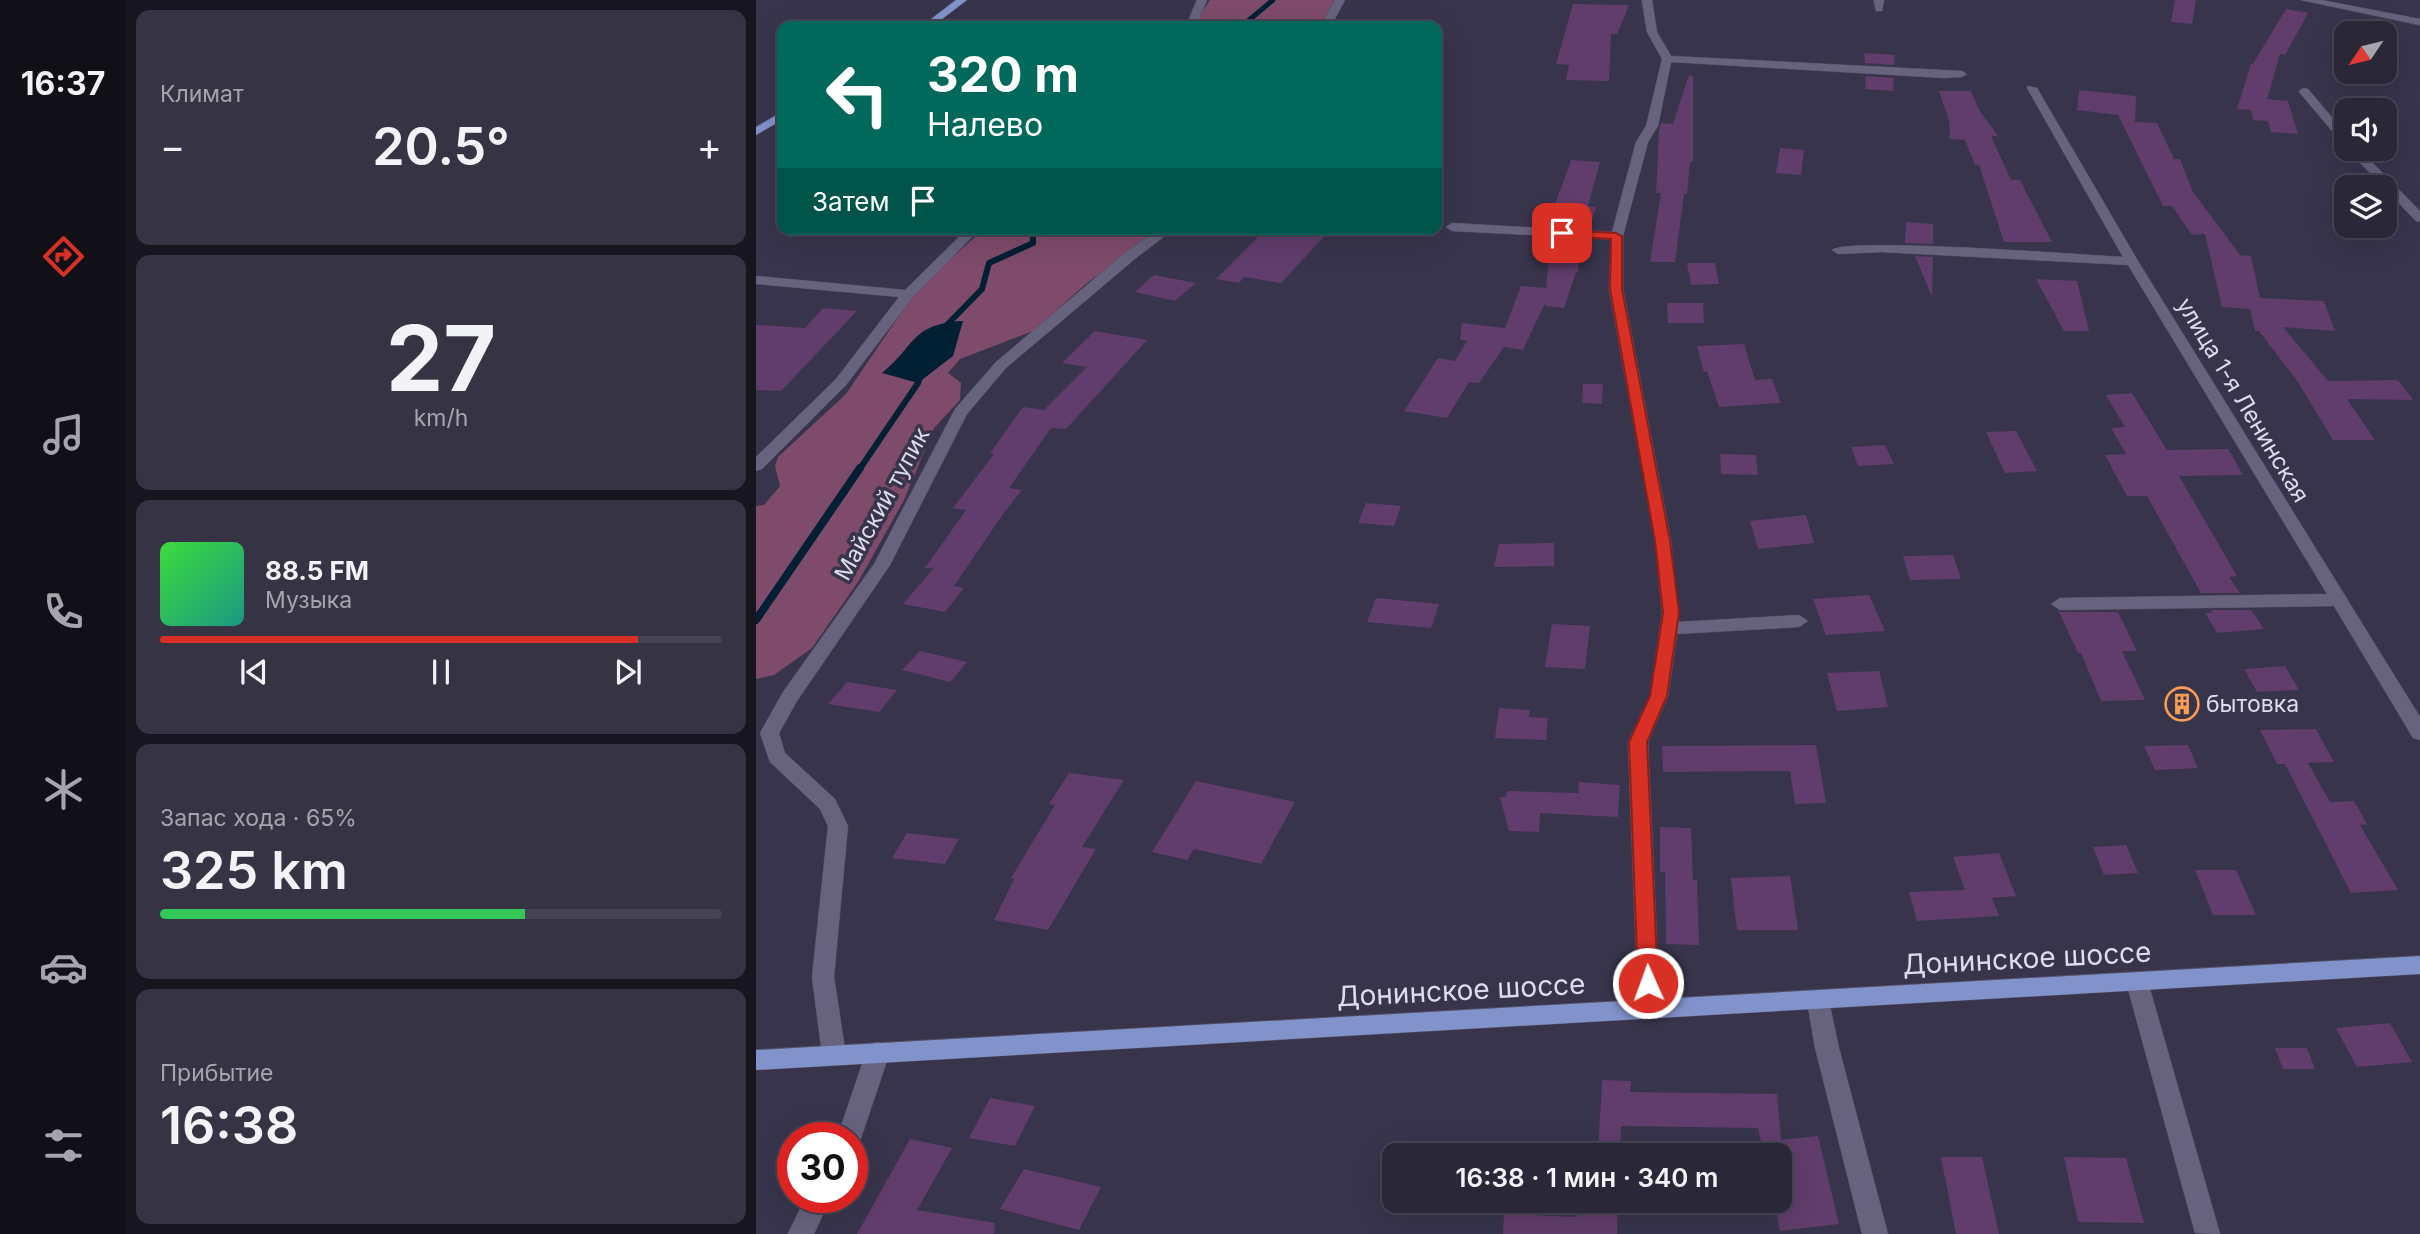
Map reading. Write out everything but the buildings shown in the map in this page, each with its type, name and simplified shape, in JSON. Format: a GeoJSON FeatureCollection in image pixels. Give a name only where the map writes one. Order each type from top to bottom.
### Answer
{"type":"FeatureCollection","features":[{"type":"Feature","properties":{"kind":"main road"},"geometry":{"type":"LineString","coordinates":[[935,21],[962,0]]}},
{"type":"Feature","properties":{"kind":"main road"},"geometry":{"type":"LineString","coordinates":[[756,132],[777,118]]}},
{"type":"Feature","properties":{"kind":"main road","name":"Донинское шоссе"},"geometry":{"type":"LineString","coordinates":[[756,1060],[2420,965]]}},
{"type":"Feature","properties":{"kind":"street"},"geometry":{"type":"LineString","coordinates":[[1193,21],[1202,0]]}},
{"type":"Feature","properties":{"kind":"street"},"geometry":{"type":"LineString","coordinates":[[1329,21],[1340,0]]}},
{"type":"Feature","properties":{"kind":"street"},"geometry":{"type":"LineString","coordinates":[[1647,0],[1652,32],[1667,59],[1652,126],[1642,142],[1616,236],[1616,289],[1663,541],[1671,613],[1659,696],[1638,742],[1649,1009]]}},
{"type":"Feature","properties":{"kind":"street"},"geometry":{"type":"LineString","coordinates":[[2305,0],[2420,22]]}},
{"type":"Feature","properties":{"kind":"street"},"geometry":{"type":"LineString","coordinates":[[1667,59],[1962,74]]}},
{"type":"Feature","properties":{"kind":"street","name":"улица 1-я Ленинская"},"geometry":{"type":"LineString","coordinates":[[2032,88],[2132,261],[2420,733]]}},
{"type":"Feature","properties":{"kind":"street"},"geometry":{"type":"LineString","coordinates":[[2304,90],[2334,126]]}},
{"type":"Feature","properties":{"kind":"street"},"geometry":{"type":"LineString","coordinates":[[2365,161],[2420,218]]}},
{"type":"Feature","properties":{"kind":"street"},"geometry":{"type":"LineString","coordinates":[[1452,227],[1616,236]]}},
{"type":"Feature","properties":{"kind":"street"},"geometry":{"type":"LineString","coordinates":[[756,466],[841,382],[908,294],[968,235]]}},
{"type":"Feature","properties":{"kind":"street","name":"Майский тупик"},"geometry":{"type":"LineString","coordinates":[[834,1055],[823,978],[838,826],[828,804],[777,757],[769,733],[882,565],[960,412],[1001,365],[1131,255],[1159,235]]}},
{"type":"Feature","properties":{"kind":"street"},"geometry":{"type":"LineString","coordinates":[[1838,250],[1881,248],[2132,261]]}},
{"type":"Feature","properties":{"kind":"street"},"geometry":{"type":"LineString","coordinates":[[756,280],[908,294]]}},
{"type":"Feature","properties":{"kind":"street"},"geometry":{"type":"LineString","coordinates":[[2060,604],[2339,600]]}},
{"type":"Feature","properties":{"kind":"street"},"geometry":{"type":"LineString","coordinates":[[1669,628],[1799,621]]}},
{"type":"Feature","properties":{"kind":"street"},"geometry":{"type":"LineString","coordinates":[[2137,982],[2208,1233]]}},
{"type":"Feature","properties":{"kind":"street"},"geometry":{"type":"LineString","coordinates":[[1818,1000],[1875,1234]]}},
{"type":"Feature","properties":{"kind":"street"},"geometry":{"type":"LineString","coordinates":[[854,1122],[878,1052]]}},
{"type":"Feature","properties":{"kind":"street"},"geometry":{"type":"LineString","coordinates":[[801,1234],[811,1213]]}},
{"type":"Feature","properties":{"kind":"shaded area"},"geometry":{"type":"Polygon","coordinates":[[[1210,0],[1337,0],[1326,21],[1195,21],[1210,0]]]}},
{"type":"Feature","properties":{"kind":"shaded area"},"geometry":{"type":"Polygon","coordinates":[[[977,235],[1153,235],[1087,283],[1033,331],[960,359],[948,373],[961,383],[960,400],[934,428],[904,500],[858,582],[812,648],[774,675],[756,679],[756,506],[764,505],[780,486],[775,466],[778,457],[846,394],[918,288],[977,235]],[[962,321],[945,323],[923,332],[883,372],[962,321]]]}},
{"type":"Feature","properties":{"kind":"water"},"geometry":{"type":"Polygon","coordinates":[[[963,321],[953,356],[918,383],[882,373],[923,332],[946,323],[963,321]]]}},
{"type":"Feature","properties":{"kind":"waterway"},"geometry":{"type":"LineString","coordinates":[[1248,21],[1273,0]]}},
{"type":"Feature","properties":{"kind":"waterway"},"geometry":{"type":"LineString","coordinates":[[944,328],[982,289],[989,263],[1033,243],[1033,235]]}},
{"type":"Feature","properties":{"kind":"waterway"},"geometry":{"type":"LineString","coordinates":[[859,470],[918,383],[921,374]]}},
{"type":"Feature","properties":{"kind":"waterway"},"geometry":{"type":"LineString","coordinates":[[756,620],[860,468]]}},
{"type":"Feature","properties":{"kind":"place","name":"бытовка"},"geometry":{"type":"Point","coordinates":[2182,704]}},
{"type":"Feature","properties":{"kind":"route"},"geometry":{"type":"LineString","coordinates":[[1562,233],[1616,236],[1616,289],[1663,541],[1671,613],[1659,696],[1638,742],[1648,983]]}}]}
